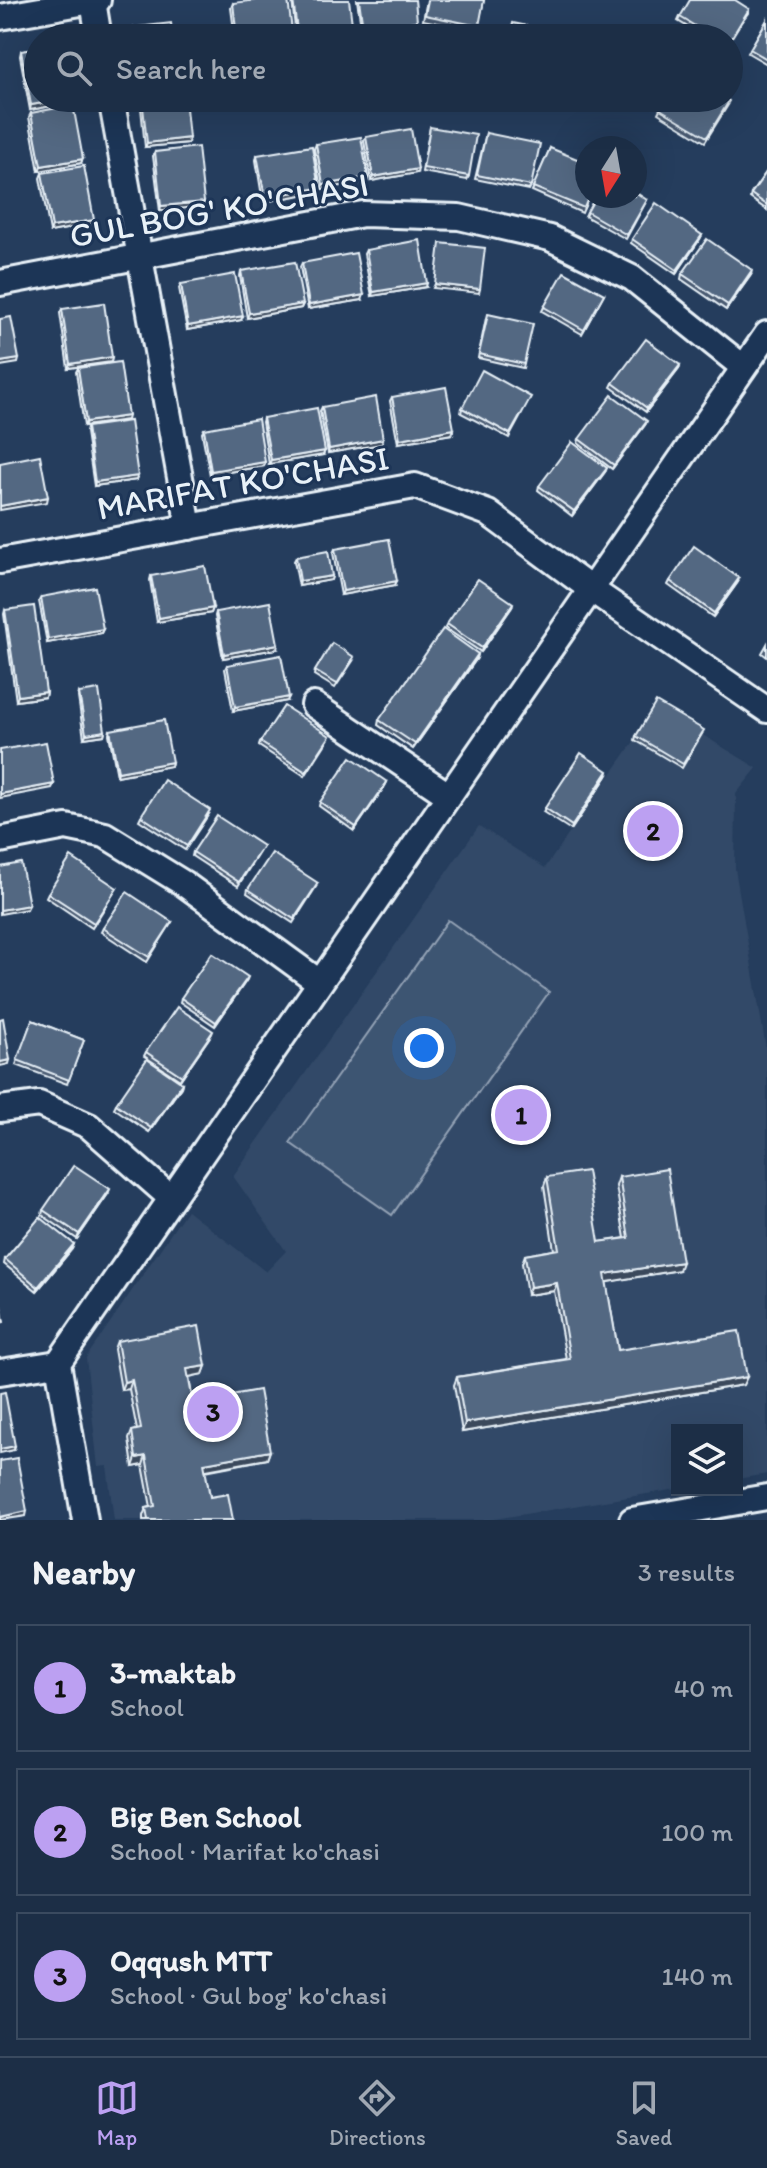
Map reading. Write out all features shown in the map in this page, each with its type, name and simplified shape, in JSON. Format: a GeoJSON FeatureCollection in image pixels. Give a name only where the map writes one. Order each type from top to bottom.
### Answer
{"type":"FeatureCollection","features":[{"type":"Feature","properties":{"kind":"street"},"geometry":{"type":"LineString","coordinates":[[0,17],[95,0],[98,24]]}},
{"type":"Feature","properties":{"kind":"street"},"geometry":{"type":"LineString","coordinates":[[114,112],[189,527]]}},
{"type":"Feature","properties":{"kind":"street","name":"GUL BOG' KO'CHASI"},"geometry":{"type":"LineString","coordinates":[[0,283],[363,214],[459,217],[550,238],[632,278],[743,367]]}},
{"type":"Feature","properties":{"kind":"street"},"geometry":{"type":"LineString","coordinates":[[85,1520],[58,1363],[767,334]]}},
{"type":"Feature","properties":{"kind":"street","name":"MARIFAT KO'CHASI"},"geometry":{"type":"LineString","coordinates":[[0,561],[415,486],[488,513],[592,590],[767,710]]}},
{"type":"Feature","properties":{"kind":"street"},"geometry":{"type":"LineString","coordinates":[[314,705],[448,795]]}},
{"type":"Feature","properties":{"kind":"street"},"geometry":{"type":"LineString","coordinates":[[0,840],[66,827],[105,835],[183,883],[319,982]]}},
{"type":"Feature","properties":{"kind":"street"},"geometry":{"type":"LineString","coordinates":[[0,1109],[39,1104],[89,1126],[171,1198]]}},
{"type":"Feature","properties":{"kind":"street"},"geometry":{"type":"LineString","coordinates":[[0,1372],[58,1363]]}},
{"type":"Feature","properties":{"kind":"street"},"geometry":{"type":"LineString","coordinates":[[632,1520],[767,1497]]}},
{"type":"Feature","properties":{"kind":"shaded area"},"geometry":{"type":"Polygon","coordinates":[[[655,706],[757,768],[736,794],[735,869],[767,1054],[767,1474],[743,1478],[743,1424],[671,1424],[671,1490],[488,1520],[114,1520],[107,1466],[98,1467],[86,1358],[187,1210],[266,1272],[286,1251],[233,1176],[479,826],[545,868],[635,740],[655,706]]]}},
{"type":"Feature","properties":{"kind":"shaded area"},"geometry":{"type":"Polygon","coordinates":[[[448,920],[549,992],[392,1215],[290,1143],[448,920]]]}},
{"type":"Feature","properties":{"kind":"building"},"geometry":{"type":"Polygon","coordinates":[[[288,0],[291,24],[235,24],[233,3],[288,0]]]}},
{"type":"Feature","properties":{"kind":"building"},"geometry":{"type":"Polygon","coordinates":[[[293,0],[349,0],[352,24],[296,24],[293,0]]]}},
{"type":"Feature","properties":{"kind":"building"},"geometry":{"type":"Polygon","coordinates":[[[359,0],[415,0],[417,21],[362,24],[359,0]]]}},
{"type":"Feature","properties":{"kind":"building"},"geometry":{"type":"Polygon","coordinates":[[[428,0],[484,0],[479,24],[425,15],[428,0]]]}},
{"type":"Feature","properties":{"kind":"building"},"geometry":{"type":"Polygon","coordinates":[[[690,0],[735,0],[749,9],[740,24],[692,24],[680,17],[690,0]]]}},
{"type":"Feature","properties":{"kind":"building"},"geometry":{"type":"Polygon","coordinates":[[[767,20],[767,59],[750,49],[767,20]]]}},
{"type":"Feature","properties":{"kind":"building"},"geometry":{"type":"Polygon","coordinates":[[[74,112],[83,159],[41,166],[31,113],[74,112]]]}},
{"type":"Feature","properties":{"kind":"building"},"geometry":{"type":"Polygon","coordinates":[[[144,112],[186,112],[189,138],[147,143],[144,112]]]}},
{"type":"Feature","properties":{"kind":"building"},"geometry":{"type":"Polygon","coordinates":[[[665,112],[722,112],[707,137],[665,112]]]}},
{"type":"Feature","properties":{"kind":"building"},"geometry":{"type":"Polygon","coordinates":[[[430,127],[476,135],[469,176],[423,168],[430,127]]]}},
{"type":"Feature","properties":{"kind":"building"},"geometry":{"type":"Polygon","coordinates":[[[411,129],[418,169],[373,177],[366,137],[411,129]]]}},
{"type":"Feature","properties":{"kind":"building"},"geometry":{"type":"Polygon","coordinates":[[[486,133],[540,144],[531,186],[477,175],[486,133]]]}},
{"type":"Feature","properties":{"kind":"building"},"geometry":{"type":"Polygon","coordinates":[[[361,137],[368,177],[323,185],[316,144],[361,137]]]}},
{"type":"Feature","properties":{"kind":"building"},"geometry":{"type":"Polygon","coordinates":[[[312,146],[319,188],[265,197],[257,155],[312,146]]]}},
{"type":"Feature","properties":{"kind":"building"},"geometry":{"type":"Polygon","coordinates":[[[198,147],[204,202],[161,206],[155,152],[198,147]]]}},
{"type":"Feature","properties":{"kind":"building"},"geometry":{"type":"Polygon","coordinates":[[[550,148],[575,158],[575,204],[533,187],[550,148]]]}},
{"type":"Feature","properties":{"kind":"building"},"geometry":{"type":"Polygon","coordinates":[[[84,166],[94,220],[52,227],[42,173],[84,166]]]}},
{"type":"Feature","properties":{"kind":"building"},"geometry":{"type":"Polygon","coordinates":[[[767,171],[767,205],[751,194],[767,171]]]}},
{"type":"Feature","properties":{"kind":"building"},"geometry":{"type":"Polygon","coordinates":[[[656,203],[702,235],[677,270],[632,239],[656,203]]]}},
{"type":"Feature","properties":{"kind":"building"},"geometry":{"type":"Polygon","coordinates":[[[589,208],[642,208],[627,235],[587,212],[589,208]]]}},
{"type":"Feature","properties":{"kind":"building"},"geometry":{"type":"Polygon","coordinates":[[[707,239],[752,270],[728,305],[682,274],[707,239]]]}},
{"type":"Feature","properties":{"kind":"building"},"geometry":{"type":"Polygon","coordinates":[[[420,240],[427,283],[373,292],[366,250],[420,240]]]}},
{"type":"Feature","properties":{"kind":"building"},"geometry":{"type":"Polygon","coordinates":[[[440,243],[485,248],[480,289],[435,284],[440,243]]]}},
{"type":"Feature","properties":{"kind":"building"},"geometry":{"type":"Polygon","coordinates":[[[356,253],[364,295],[309,305],[302,263],[356,253]]]}},
{"type":"Feature","properties":{"kind":"building"},"geometry":{"type":"Polygon","coordinates":[[[295,262],[303,304],[249,313],[241,271],[295,262]]]}},
{"type":"Feature","properties":{"kind":"building"},"geometry":{"type":"Polygon","coordinates":[[[564,272],[604,294],[584,330],[544,307],[564,272]]]}},
{"type":"Feature","properties":{"kind":"building"},"geometry":{"type":"Polygon","coordinates":[[[235,274],[243,316],[188,326],[181,284],[235,274]]]}},
{"type":"Feature","properties":{"kind":"building"},"geometry":{"type":"Polygon","coordinates":[[[104,303],[112,357],[70,364],[62,309],[104,303]]]}},
{"type":"Feature","properties":{"kind":"building"},"geometry":{"type":"Polygon","coordinates":[[[488,314],[533,324],[524,364],[479,354],[488,314]]]}},
{"type":"Feature","properties":{"kind":"building"},"geometry":{"type":"Polygon","coordinates":[[[11,317],[19,359],[0,362],[0,319],[11,317]]]}},
{"type":"Feature","properties":{"kind":"building"},"geometry":{"type":"Polygon","coordinates":[[[646,339],[680,365],[647,408],[613,383],[646,339]]]}},
{"type":"Feature","properties":{"kind":"building"},"geometry":{"type":"Polygon","coordinates":[[[120,362],[128,416],[86,422],[78,368],[120,362]]]}},
{"type":"Feature","properties":{"kind":"building"},"geometry":{"type":"Polygon","coordinates":[[[482,370],[531,397],[510,434],[462,408],[482,370]]]}},
{"type":"Feature","properties":{"kind":"building"},"geometry":{"type":"Polygon","coordinates":[[[446,387],[454,429],[400,439],[392,397],[446,387]]]}},
{"type":"Feature","properties":{"kind":"building"},"geometry":{"type":"Polygon","coordinates":[[[612,395],[647,421],[614,465],[579,439],[612,395]]]}},
{"type":"Feature","properties":{"kind":"building"},"geometry":{"type":"Polygon","coordinates":[[[376,397],[383,439],[329,449],[322,407],[376,397]]]}},
{"type":"Feature","properties":{"kind":"building"},"geometry":{"type":"Polygon","coordinates":[[[317,408],[325,451],[271,460],[263,418],[317,408]]]}},
{"type":"Feature","properties":{"kind":"building"},"geometry":{"type":"Polygon","coordinates":[[[258,419],[265,462],[211,471],[204,429],[258,419]]]}},
{"type":"Feature","properties":{"kind":"building"},"geometry":{"type":"Polygon","coordinates":[[[130,421],[138,476],[95,482],[87,427],[130,421]]]}},
{"type":"Feature","properties":{"kind":"building"},"geometry":{"type":"Polygon","coordinates":[[[572,442],[607,468],[574,511],[539,486],[572,442]]]}},
{"type":"Feature","properties":{"kind":"building"},"geometry":{"type":"Polygon","coordinates":[[[40,455],[48,497],[0,506],[0,463],[40,455]]]}},
{"type":"Feature","properties":{"kind":"building"},"geometry":{"type":"Polygon","coordinates":[[[389,539],[397,581],[343,591],[335,549],[389,539]]]}},
{"type":"Feature","properties":{"kind":"building"},"geometry":{"type":"Polygon","coordinates":[[[694,546],[739,578],[714,613],[670,581],[694,546]]]}},
{"type":"Feature","properties":{"kind":"building"},"geometry":{"type":"Polygon","coordinates":[[[328,551],[332,576],[300,581],[296,557],[328,551]]]}},
{"type":"Feature","properties":{"kind":"building"},"geometry":{"type":"Polygon","coordinates":[[[205,566],[213,608],[159,618],[151,576],[205,566]]]}},
{"type":"Feature","properties":{"kind":"building"},"geometry":{"type":"Polygon","coordinates":[[[478,579],[513,603],[482,648],[447,624],[478,579]]]}},
{"type":"Feature","properties":{"kind":"building"},"geometry":{"type":"Polygon","coordinates":[[[95,587],[103,629],[48,639],[41,597],[95,587]]]}},
{"type":"Feature","properties":{"kind":"building"},"geometry":{"type":"Polygon","coordinates":[[[270,602],[278,644],[224,654],[216,612],[270,602]]]}},
{"type":"Feature","properties":{"kind":"building"},"geometry":{"type":"Polygon","coordinates":[[[34,606],[46,692],[18,696],[5,610],[34,606]]]}},
{"type":"Feature","properties":{"kind":"building"},"geometry":{"type":"Polygon","coordinates":[[[443,629],[478,654],[415,744],[379,720],[443,629]]]}},
{"type":"Feature","properties":{"kind":"building"},"geometry":{"type":"Polygon","coordinates":[[[332,643],[354,657],[337,684],[315,671],[332,643]]]}},
{"type":"Feature","properties":{"kind":"building"},"geometry":{"type":"Polygon","coordinates":[[[281,655],[289,697],[235,707],[227,665],[281,655]]]}},
{"type":"Feature","properties":{"kind":"building"},"geometry":{"type":"Polygon","coordinates":[[[99,690],[105,731],[86,734],[79,693],[99,690]]]}},
{"type":"Feature","properties":{"kind":"building"},"geometry":{"type":"Polygon","coordinates":[[[656,702],[704,730],[683,764],[636,736],[656,702]]]}},
{"type":"Feature","properties":{"kind":"building"},"geometry":{"type":"Polygon","coordinates":[[[284,706],[330,736],[306,772],[260,742],[284,706]]]}},
{"type":"Feature","properties":{"kind":"building"},"geometry":{"type":"Polygon","coordinates":[[[164,720],[172,762],[118,772],[110,730],[164,720]]]}},
{"type":"Feature","properties":{"kind":"building"},"geometry":{"type":"Polygon","coordinates":[[[46,742],[54,784],[0,794],[0,750],[46,742]]]}},
{"type":"Feature","properties":{"kind":"building"},"geometry":{"type":"Polygon","coordinates":[[[581,753],[608,771],[572,826],[545,808],[581,753]]]}},
{"type":"Feature","properties":{"kind":"building"},"geometry":{"type":"Polygon","coordinates":[[[351,757],[387,782],[356,827],[320,802],[351,757]]]}},
{"type":"Feature","properties":{"kind":"building"},"geometry":{"type":"Polygon","coordinates":[[[164,780],[210,810],[187,846],[141,816],[164,780]]]}},
{"type":"Feature","properties":{"kind":"building"},"geometry":{"type":"Polygon","coordinates":[[[217,816],[263,846],[239,882],[193,852],[217,816]]]}},
{"type":"Feature","properties":{"kind":"building"},"geometry":{"type":"Polygon","coordinates":[[[272,853],[318,883],[294,919],[248,889],[272,853]]]}},
{"type":"Feature","properties":{"kind":"building"},"geometry":{"type":"Polygon","coordinates":[[[71,857],[117,888],[94,923],[48,893],[71,857]]]}},
{"type":"Feature","properties":{"kind":"building"},"geometry":{"type":"Polygon","coordinates":[[[21,863],[29,905],[0,910],[0,867],[21,863]]]}},
{"type":"Feature","properties":{"kind":"building"},"geometry":{"type":"Polygon","coordinates":[[[127,892],[172,922],[149,957],[103,928],[127,892]]]}},
{"type":"Feature","properties":{"kind":"building"},"geometry":{"type":"Polygon","coordinates":[[[212,953],[248,977],[216,1022],[181,998],[212,953]]]}},
{"type":"Feature","properties":{"kind":"building"},"geometry":{"type":"Polygon","coordinates":[[[177,1007],[213,1031],[182,1076],[146,1052],[177,1007]]]}},
{"type":"Feature","properties":{"kind":"building"},"geometry":{"type":"Polygon","coordinates":[[[3,1018],[10,1060],[0,1062],[0,1019],[3,1018]]]}},
{"type":"Feature","properties":{"kind":"building"},"geometry":{"type":"Polygon","coordinates":[[[32,1020],[84,1040],[69,1080],[17,1060],[32,1020]]]}},
{"type":"Feature","properties":{"kind":"building"},"geometry":{"type":"Polygon","coordinates":[[[147,1059],[182,1083],[151,1128],[116,1104],[147,1059]]]}},
{"type":"Feature","properties":{"kind":"building"},"geometry":{"type":"Polygon","coordinates":[[[74,1165],[110,1189],[79,1234],[43,1210],[74,1165]]]}},
{"type":"Feature","properties":{"kind":"building"},"geometry":{"type":"Polygon","coordinates":[[[667,1169],[682,1262],[605,1274],[618,1350],[739,1331],[747,1377],[465,1423],[457,1377],[570,1359],[557,1283],[530,1287],[525,1255],[559,1249],[547,1177],[587,1171],[599,1242],[629,1238],[619,1177],[667,1169]]]}},
{"type":"Feature","properties":{"kind":"building"},"geometry":{"type":"Polygon","coordinates":[[[40,1217],[74,1244],[38,1287],[5,1259],[40,1217]]]}},
{"type":"Feature","properties":{"kind":"building"},"geometry":{"type":"Polygon","coordinates":[[[0,1300],[4,1322],[0,1323],[0,1300]]]}},
{"type":"Feature","properties":{"kind":"building"},"geometry":{"type":"Polygon","coordinates":[[[199,1326],[206,1366],[187,1369],[193,1402],[259,1390],[270,1451],[204,1463],[210,1497],[228,1494],[233,1520],[148,1520],[146,1508],[155,1506],[146,1456],[136,1458],[132,1431],[141,1429],[132,1380],[124,1382],[117,1341],[199,1326]]]}},
{"type":"Feature","properties":{"kind":"building"},"geometry":{"type":"Polygon","coordinates":[[[5,1392],[15,1446],[0,1449],[0,1393],[5,1392]]]}},
{"type":"Feature","properties":{"kind":"building"},"geometry":{"type":"Polygon","coordinates":[[[17,1458],[27,1511],[0,1517],[0,1461],[17,1458]]]}},
{"type":"Feature","properties":{"kind":"place","name":"Big Ben School"},"geometry":{"type":"Point","coordinates":[653,831]}},
{"type":"Feature","properties":{"kind":"place","name":"3-maktab"},"geometry":{"type":"Point","coordinates":[521,1115]}},
{"type":"Feature","properties":{"kind":"place","name":"Oqqush MTT"},"geometry":{"type":"Point","coordinates":[213,1412]}}]}
